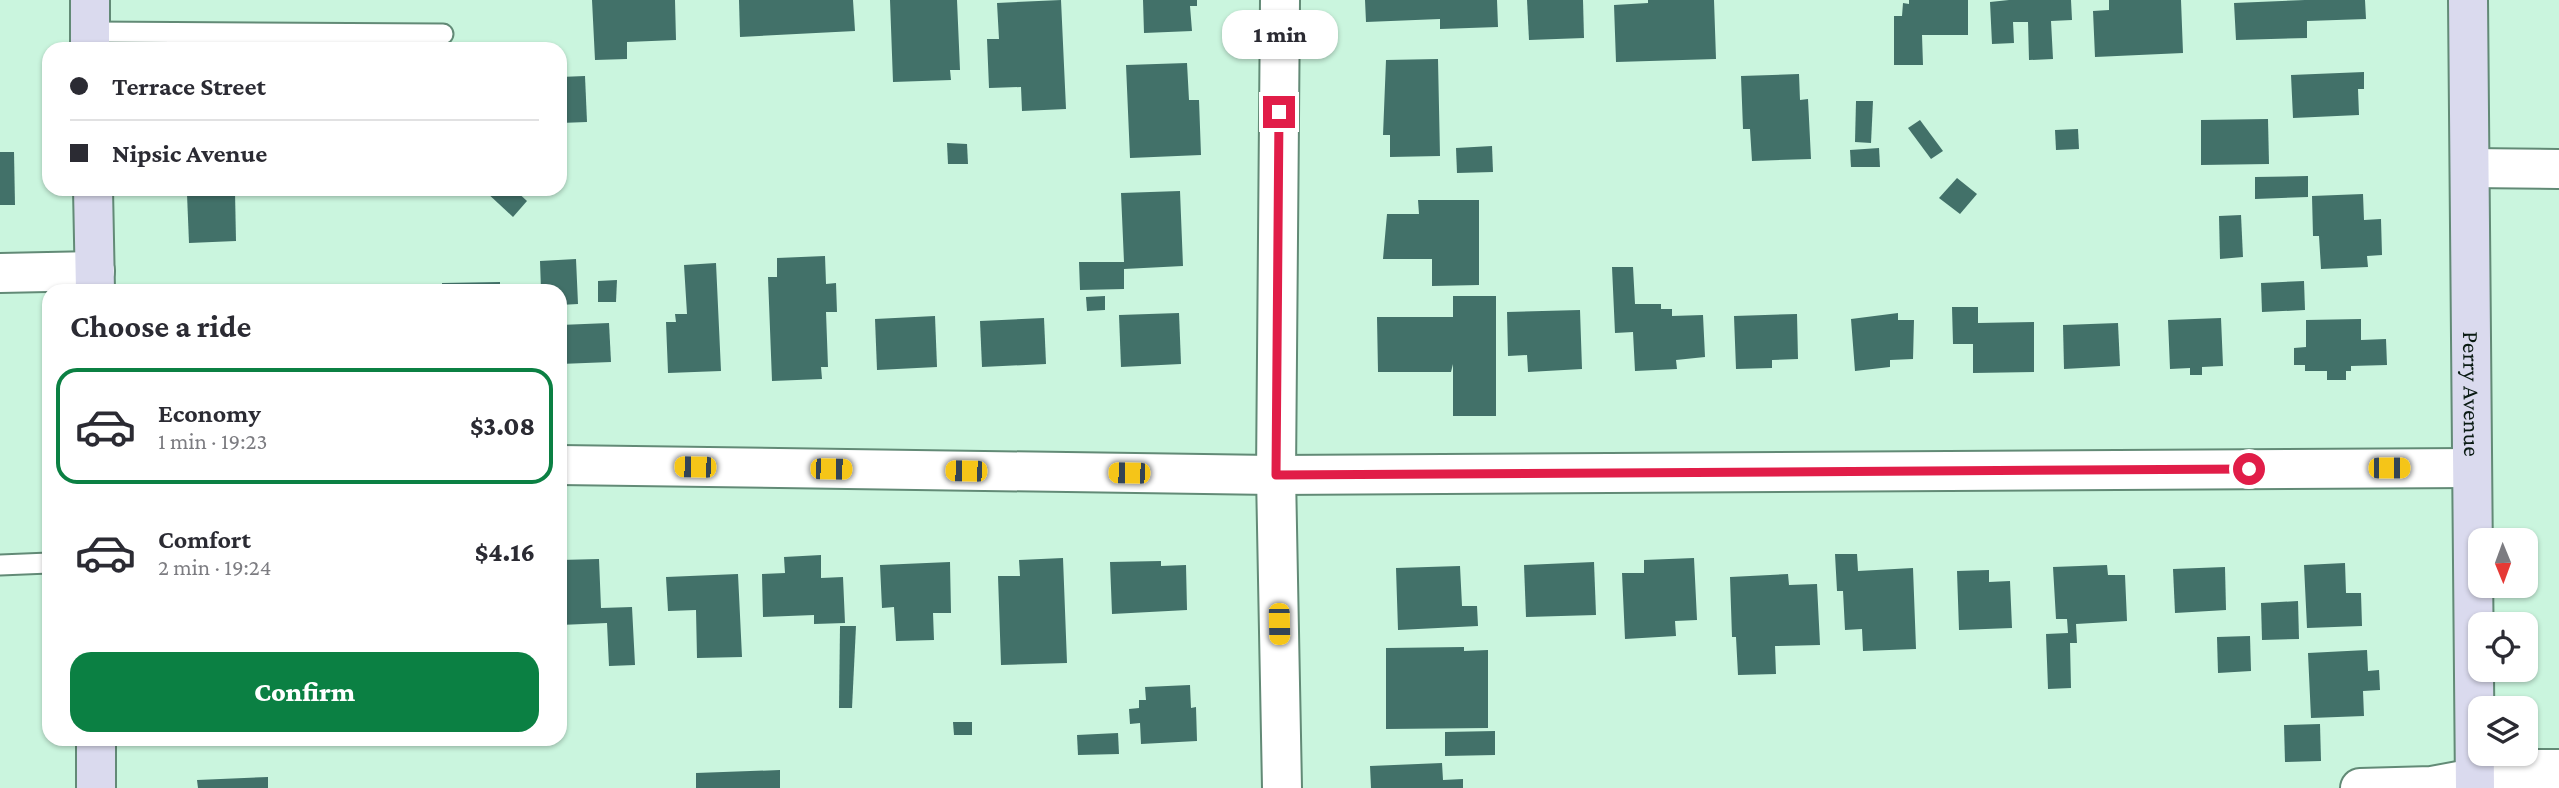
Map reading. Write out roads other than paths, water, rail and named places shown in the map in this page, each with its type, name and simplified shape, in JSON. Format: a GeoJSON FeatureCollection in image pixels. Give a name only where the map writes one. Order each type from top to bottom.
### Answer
{"type":"FeatureCollection","features":[{"type":"Feature","properties":{"kind":"main road","name":"Perry Avenue"},"geometry":{"type":"LineString","coordinates":[[2468,0],[2475,783]]}},
{"type":"Feature","properties":{"kind":"main road"},"geometry":{"type":"LineString","coordinates":[[93,196],[95,281]]}},
{"type":"Feature","properties":{"kind":"main road"},"geometry":{"type":"LineString","coordinates":[[96,746],[96,788]]}},
{"type":"Feature","properties":{"kind":"street"},"geometry":{"type":"LineString","coordinates":[[1280,0],[1276,475],[1282,788]]}},
{"type":"Feature","properties":{"kind":"street"},"geometry":{"type":"LineString","coordinates":[[2470,167],[2559,169]]}},
{"type":"Feature","properties":{"kind":"street"},"geometry":{"type":"LineString","coordinates":[[0,273],[95,281]]}},
{"type":"Feature","properties":{"kind":"street"},"geometry":{"type":"LineString","coordinates":[[567,465],[1276,475],[2472,468]]}},
{"type":"Feature","properties":{"kind":"street"},"geometry":{"type":"LineString","coordinates":[[2360,788],[2475,783],[2528,768],[2559,769]]}},
{"type":"Feature","properties":{"kind":"lane"},"geometry":{"type":"LineString","coordinates":[[90,27],[443,34]]}},
{"type":"Feature","properties":{"kind":"lane"},"geometry":{"type":"LineString","coordinates":[[0,565],[42,563]]}}]}
